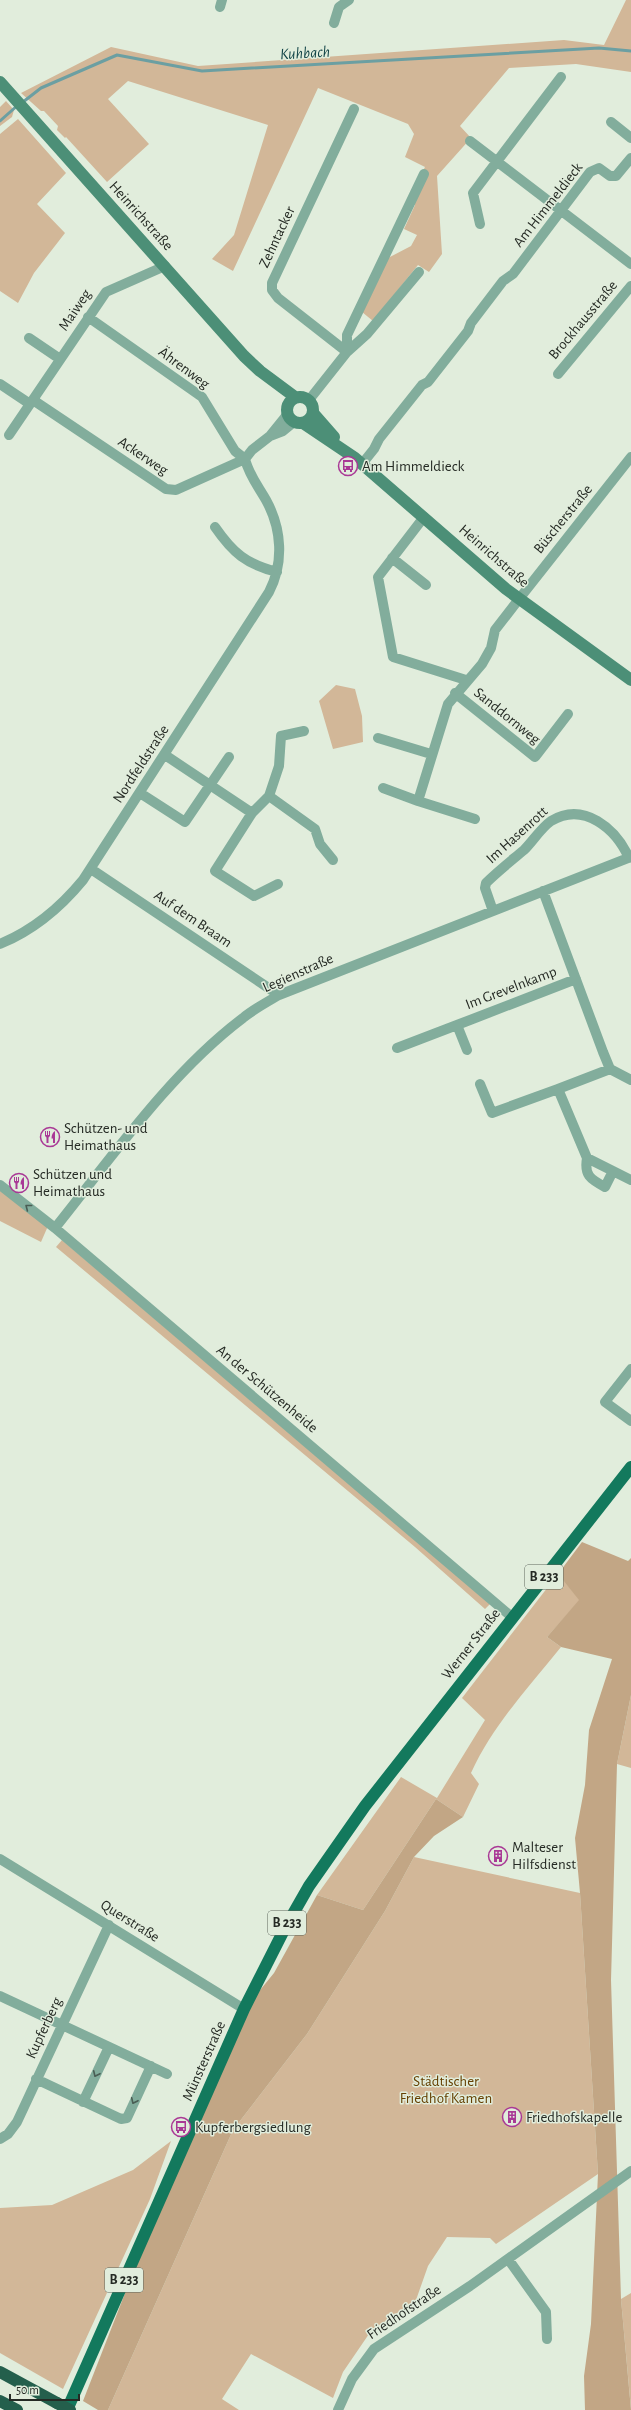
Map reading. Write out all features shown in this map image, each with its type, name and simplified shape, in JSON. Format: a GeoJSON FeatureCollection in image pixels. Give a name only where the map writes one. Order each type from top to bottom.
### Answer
{"type":"FeatureCollection","features":[{"type":"Feature","properties":{"kind":"highway"},"geometry":{"type":"LineString","coordinates":[[0,2372],[70,2410]]}},
{"type":"Feature","properties":{"kind":"highway"},"geometry":{"type":"LineString","coordinates":[[0,2401],[17,2410]]}},
{"type":"Feature","properties":{"kind":"main road","name":"Werner Straße"},"geometry":{"type":"LineString","coordinates":[[339,1843],[631,1467]]}},
{"type":"Feature","properties":{"kind":"main road","name":"Münsterstraße"},"geometry":{"type":"LineString","coordinates":[[62,2406],[244,2009],[285,1928],[309,1886],[339,1843]]}},
{"type":"Feature","properties":{"kind":"street"},"geometry":{"type":"LineString","coordinates":[[334,23],[339,8],[349,0]]}},
{"type":"Feature","properties":{"kind":"street"},"geometry":{"type":"LineString","coordinates":[[480,224],[473,192],[562,77]]}},
{"type":"Feature","properties":{"kind":"street","name":"Heinrichstraße"},"geometry":{"type":"LineString","coordinates":[[0,82],[260,371],[293,412],[362,464],[519,598],[631,680]]}},
{"type":"Feature","properties":{"kind":"street","name":"Zehntacker"},"geometry":{"type":"LineString","coordinates":[[347,352],[278,298],[272,290],[272,284],[354,109]]}},
{"type":"Feature","properties":{"kind":"street"},"geometry":{"type":"LineString","coordinates":[[611,122],[631,138]]}},
{"type":"Feature","properties":{"kind":"street"},"geometry":{"type":"LineString","coordinates":[[470,141],[631,264]]}},
{"type":"Feature","properties":{"kind":"street","name":"Am Himmeldieck"},"geometry":{"type":"LineString","coordinates":[[362,464],[374,449],[379,439],[422,385],[428,382],[468,331],[471,323],[503,281],[513,274],[560,210],[592,170],[599,168],[610,176],[616,176],[631,158]]}},
{"type":"Feature","properties":{"kind":"street"},"geometry":{"type":"LineString","coordinates":[[347,352],[347,335],[424,174]]}},
{"type":"Feature","properties":{"kind":"street","name":"Maiweg"},"geometry":{"type":"LineString","coordinates":[[9,435],[106,292],[165,266]]}},
{"type":"Feature","properties":{"kind":"street"},"geometry":{"type":"LineString","coordinates":[[309,400],[347,352],[367,334],[419,272]]}},
{"type":"Feature","properties":{"kind":"street","name":"Brockhausstraße"},"geometry":{"type":"LineString","coordinates":[[558,374],[631,286]]}},
{"type":"Feature","properties":{"kind":"street","name":"Ährenweg"},"geometry":{"type":"LineString","coordinates":[[88,318],[202,397],[236,451],[245,459]]}},
{"type":"Feature","properties":{"kind":"street"},"geometry":{"type":"LineString","coordinates":[[353,322],[367,334]]}},
{"type":"Feature","properties":{"kind":"street"},"geometry":{"type":"LineString","coordinates":[[29,338],[60,359]]}},
{"type":"Feature","properties":{"kind":"street"},"geometry":{"type":"LineString","coordinates":[[0,384],[31,402]]}},
{"type":"Feature","properties":{"kind":"street"},"geometry":{"type":"LineString","coordinates":[[245,459],[252,450],[270,436],[293,412],[300,396],[309,400],[313,413],[293,412]]}},
{"type":"Feature","properties":{"kind":"street","name":"Ackerweg"},"geometry":{"type":"LineString","coordinates":[[31,402],[166,489],[176,490],[234,462],[245,459]]}},
{"type":"Feature","properties":{"kind":"street","name":"Heinrichstraße"},"geometry":{"type":"LineString","coordinates":[[313,413],[342,448]]}},
{"type":"Feature","properties":{"kind":"street","name":"Büscherstraße"},"geometry":{"type":"LineString","coordinates":[[519,598],[631,458]]}},
{"type":"Feature","properties":{"kind":"street","name":"Nordfeldstraße"},"geometry":{"type":"LineString","coordinates":[[0,944],[34,927],[57,909],[91,869],[269,592],[277,572],[280,549],[276,524],[267,501],[248,471],[245,459]]}},
{"type":"Feature","properties":{"kind":"street","name":"Sanddornweg"},"geometry":{"type":"LineString","coordinates":[[424,517],[378,577],[393,657],[466,680]]}},
{"type":"Feature","properties":{"kind":"street"},"geometry":{"type":"LineString","coordinates":[[215,527],[228,546],[254,566],[277,572]]}},
{"type":"Feature","properties":{"kind":"street"},"geometry":{"type":"LineString","coordinates":[[392,558],[426,585]]}},
{"type":"Feature","properties":{"kind":"street","name":"Sanddornweg"},"geometry":{"type":"LineString","coordinates":[[418,801],[431,754],[448,704],[466,680],[482,664],[491,648],[495,630],[519,598]]}},
{"type":"Feature","properties":{"kind":"street","name":"Sanddornweg"},"geometry":{"type":"LineString","coordinates":[[455,693],[535,757],[568,714]]}},
{"type":"Feature","properties":{"kind":"street"},"geometry":{"type":"LineString","coordinates":[[278,884],[254,896],[215,872],[252,813],[269,796],[279,766],[282,736],[304,731]]}},
{"type":"Feature","properties":{"kind":"street"},"geometry":{"type":"LineString","coordinates":[[378,738],[431,754]]}},
{"type":"Feature","properties":{"kind":"street"},"geometry":{"type":"LineString","coordinates":[[165,755],[252,813]]}},
{"type":"Feature","properties":{"kind":"street"},"geometry":{"type":"LineString","coordinates":[[140,793],[185,822],[229,758]]}},
{"type":"Feature","properties":{"kind":"street"},"geometry":{"type":"LineString","coordinates":[[383,788],[474,819]]}},
{"type":"Feature","properties":{"kind":"street"},"geometry":{"type":"LineString","coordinates":[[269,796],[315,829],[320,844],[333,860]]}},
{"type":"Feature","properties":{"kind":"street","name":"Im Hasenrott"},"geometry":{"type":"LineString","coordinates":[[493,912],[485,888],[486,883],[524,849],[550,822],[560,816],[576,814],[597,820],[618,838],[630,858]]}},
{"type":"Feature","properties":{"kind":"street","name":"Legienstraße"},"geometry":{"type":"LineString","coordinates":[[55,1228],[155,1104],[211,1045],[243,1017],[279,995],[630,858]]}},
{"type":"Feature","properties":{"kind":"street","name":"Auf dem Braam"},"geometry":{"type":"LineString","coordinates":[[91,869],[279,995]]}},
{"type":"Feature","properties":{"kind":"street","name":"Im Grevelnkamp"},"geometry":{"type":"LineString","coordinates":[[543,891],[610,1069]]}},
{"type":"Feature","properties":{"kind":"street","name":"Im Grevelnkamp"},"geometry":{"type":"LineString","coordinates":[[397,1048],[576,979]]}},
{"type":"Feature","properties":{"kind":"street","name":"Im Grevelnkamp"},"geometry":{"type":"LineString","coordinates":[[457,1025],[466,1050]]}},
{"type":"Feature","properties":{"kind":"street"},"geometry":{"type":"LineString","coordinates":[[480,1084],[492,1113],[610,1069],[631,1080]]}},
{"type":"Feature","properties":{"kind":"street"},"geometry":{"type":"LineString","coordinates":[[558,1089],[587,1158],[585,1169],[589,1179],[605,1187],[613,1171]]}},
{"type":"Feature","properties":{"kind":"street"},"geometry":{"type":"LineString","coordinates":[[587,1158],[631,1180]]}},
{"type":"Feature","properties":{"kind":"street","name":"An der Schützenheide"},"geometry":{"type":"LineString","coordinates":[[0,1185],[55,1228],[513,1618]]}},
{"type":"Feature","properties":{"kind":"street"},"geometry":{"type":"LineString","coordinates":[[631,1369],[605,1402],[631,1422]]}},
{"type":"Feature","properties":{"kind":"street","name":"Querstraße"},"geometry":{"type":"LineString","coordinates":[[0,1859],[244,2009]]}},
{"type":"Feature","properties":{"kind":"street","name":"Kupferberg"},"geometry":{"type":"LineString","coordinates":[[0,2139],[12,2129],[109,1925]]}},
{"type":"Feature","properties":{"kind":"street"},"geometry":{"type":"LineString","coordinates":[[0,1996],[167,2074]]}},
{"type":"Feature","properties":{"kind":"street"},"geometry":{"type":"LineString","coordinates":[[83,2102],[109,2046]]}},
{"type":"Feature","properties":{"kind":"street"},"geometry":{"type":"LineString","coordinates":[[36,2080],[121,2119],[127,2118],[151,2066]]}},
{"type":"Feature","properties":{"kind":"street","name":"Friedhofstraße"},"geometry":{"type":"LineString","coordinates":[[338,2410],[352,2379],[374,2349],[444,2304],[631,2171]]}},
{"type":"Feature","properties":{"kind":"street"},"geometry":{"type":"LineString","coordinates":[[508,2259],[546,2312],[546,2339]]}},
{"type":"Feature","properties":{"kind":"green space"},"geometry":{"type":"Polygon","coordinates":[[[626,0],[631,0],[631,72],[576,64],[509,68],[460,126],[471,138],[437,176],[442,254],[429,272],[418,265],[373,321],[362,312],[388,258],[411,246],[417,235],[404,229],[415,205],[407,201],[425,167],[405,157],[414,134],[408,124],[318,88],[233,271],[212,259],[234,235],[268,125],[128,81],[108,99],[149,144],[107,182],[66,137],[65,138],[57,130],[58,126],[44,111],[41,111],[21,93],[111,47],[198,66],[564,40],[604,45],[626,0]]]}},
{"type":"Feature","properties":{"kind":"green space"},"geometry":{"type":"Polygon","coordinates":[[[6,101],[14,110],[12,117],[0,126],[0,107],[6,101]]]}},
{"type":"Feature","properties":{"kind":"green space"},"geometry":{"type":"Polygon","coordinates":[[[18,119],[66,173],[37,204],[65,233],[34,273],[18,303],[0,291],[0,134],[18,119]]]}},
{"type":"Feature","properties":{"kind":"green space"},"geometry":{"type":"Polygon","coordinates":[[[336,685],[355,689],[362,716],[363,742],[333,749],[319,701],[336,685]]]}},
{"type":"Feature","properties":{"kind":"green space"},"geometry":{"type":"Polygon","coordinates":[[[0,1190],[48,1226],[41,1242],[0,1221],[0,1190]]]}},
{"type":"Feature","properties":{"kind":"green space"},"geometry":{"type":"Polygon","coordinates":[[[62,1240],[490,1604],[485,1609],[415,1547],[56,1247],[62,1240]]]}},
{"type":"Feature","properties":{"kind":"green space"},"geometry":{"type":"Polygon","coordinates":[[[558,1574],[580,1600],[547,1637],[561,1647],[500,1723],[480,1755],[471,1773],[479,1784],[463,1817],[436,1799],[363,1910],[317,1895],[401,1777],[437,1798],[485,1720],[462,1698],[558,1574]]]}},
{"type":"Feature","properties":{"kind":"green space"},"geometry":{"type":"Polygon","coordinates":[[[631,1695],[631,1768],[617,1764],[631,1695]]]}},
{"type":"Feature","properties":{"kind":"green space","name":"Städtischer Friedhof Kamen"},"geometry":{"type":"Polygon","coordinates":[[[414,1857],[580,1893],[598,2174],[496,2244],[490,2238],[447,2237],[428,2266],[416,2300],[371,2331],[343,2372],[333,2398],[251,2354],[222,2399],[239,2410],[108,2410],[233,2130],[307,2034],[385,1911],[414,1857]]]}},
{"type":"Feature","properties":{"kind":"green space"},"geometry":{"type":"Polygon","coordinates":[[[171,2141],[150,2199],[63,2389],[0,2353],[0,2208],[52,2205],[133,2170],[171,2141]]]}},
{"type":"Feature","properties":{"kind":"green space"},"geometry":{"type":"Polygon","coordinates":[[[631,2293],[631,2409],[621,2299],[631,2293]]]}},
{"type":"Feature","properties":{"kind":"shaded area"},"geometry":{"type":"Polygon","coordinates":[[[582,1542],[628,1561],[631,1558],[631,1695],[617,1764],[611,1980],[621,2299],[631,2410],[585,2410],[584,2376],[591,2324],[598,2174],[580,1893],[575,1838],[585,1785],[589,1730],[612,1659],[561,1647],[547,1637],[579,1600],[558,1574],[582,1542]]]}},
{"type":"Feature","properties":{"kind":"shaded area"},"geometry":{"type":"Polygon","coordinates":[[[436,1799],[463,1817],[434,1836],[414,1857],[385,1911],[307,2034],[233,2130],[108,2410],[98,2410],[83,2401],[161,2201],[248,2005],[274,1973],[317,1895],[363,1910],[436,1799]]]}},
{"type":"Feature","properties":{"kind":"waterway","name":"Kuhbach"},"geometry":{"type":"LineString","coordinates":[[23,102],[41,88],[117,55],[202,71],[599,48],[631,51]]}},
{"type":"Feature","properties":{"kind":"waterway","name":"Kuhbach"},"geometry":{"type":"LineString","coordinates":[[0,121],[18,105]]}},
{"type":"Feature","properties":{"kind":"place","name":"Am Himmeldieck"},"geometry":{"type":"Point","coordinates":[348,466]}},
{"type":"Feature","properties":{"kind":"place","name":"Schützen- und Heimathaus"},"geometry":{"type":"Point","coordinates":[50,1137]}},
{"type":"Feature","properties":{"kind":"place","name":"Schützen und Heimathaus"},"geometry":{"type":"Point","coordinates":[19,1183]}},
{"type":"Feature","properties":{"kind":"place","name":"Malteser Hilfsdienst"},"geometry":{"type":"Point","coordinates":[498,1856]}},
{"type":"Feature","properties":{"kind":"place","name":"Friedhofskapelle"},"geometry":{"type":"Point","coordinates":[512,2117]}},
{"type":"Feature","properties":{"kind":"place","name":"Kupferbergsiedlung"},"geometry":{"type":"Point","coordinates":[181,2127]}}]}
